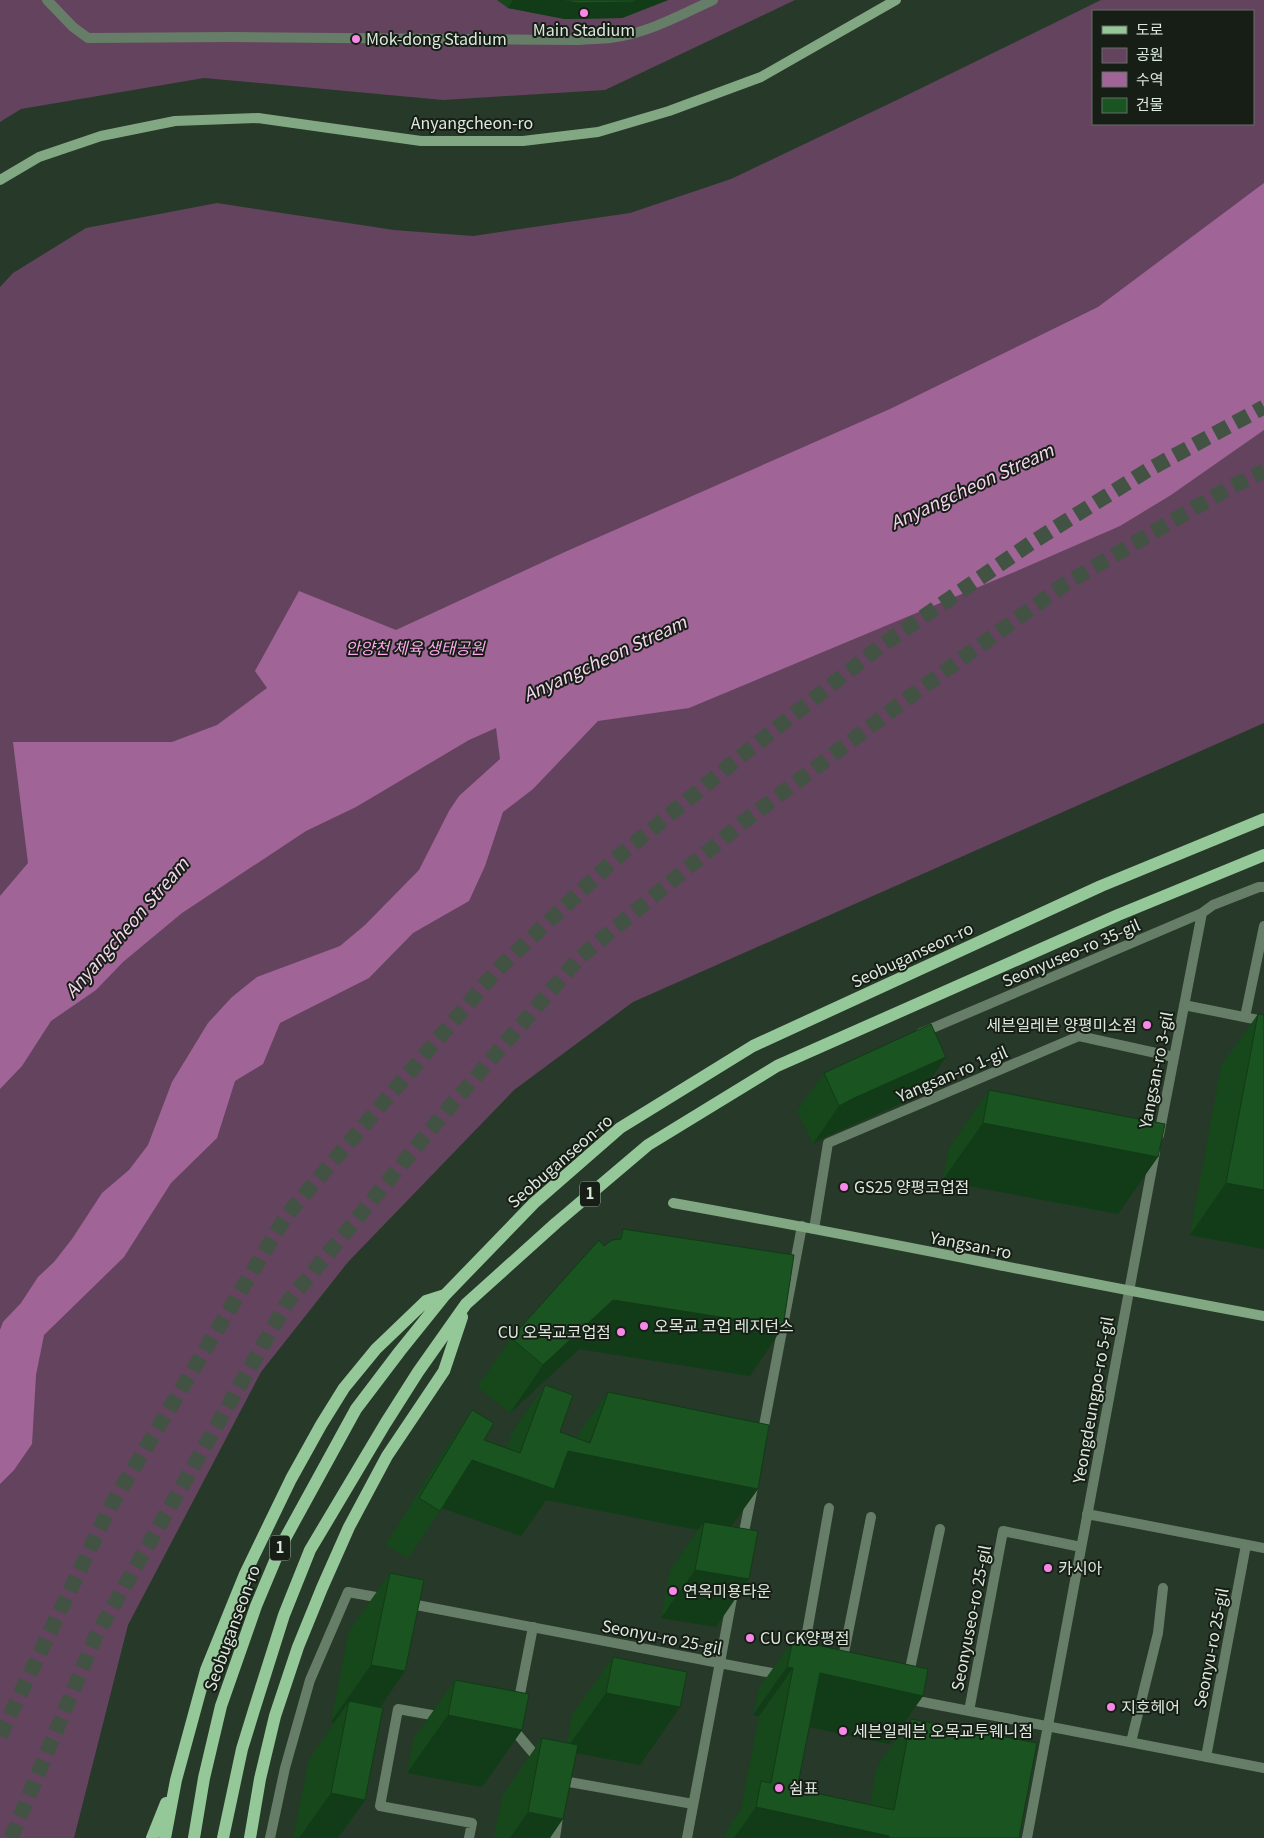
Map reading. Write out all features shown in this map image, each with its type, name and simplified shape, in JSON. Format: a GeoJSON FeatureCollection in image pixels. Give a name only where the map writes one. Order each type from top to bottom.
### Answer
{"type":"FeatureCollection","features":[{"type":"Feature","properties":{"kind":"main road","name":"Anyangcheon-ro"},"geometry":{"type":"LineString","coordinates":[[0,180],[39,157],[101,136],[175,121],[258,118],[420,141],[523,141],[598,132],[669,110],[761,77],[896,0]]}},
{"type":"Feature","properties":{"kind":"main road","name":"Seobuganseon-ro"},"geometry":{"type":"LineString","coordinates":[[194,1838],[204,1778],[221,1706],[253,1614],[282,1544],[356,1410],[400,1350],[445,1295],[534,1203],[620,1128],[753,1046],[1102,886],[1264,820]]}},
{"type":"Feature","properties":{"kind":"main road","name":"1"},"geometry":{"type":"LineString","coordinates":[[223,1838],[242,1749],[284,1615],[310,1550],[385,1424],[418,1372],[466,1304],[556,1222],[648,1145],[777,1066],[1118,915],[1264,855]]}},
{"type":"Feature","properties":{"kind":"main road","name":"Yangsan-ro"},"geometry":{"type":"LineString","coordinates":[[673,1203],[802,1226],[1264,1316]]}},
{"type":"Feature","properties":{"kind":"main road"},"geometry":{"type":"LineString","coordinates":[[166,1838],[176,1780],[206,1670],[241,1583],[291,1479],[344,1388],[376,1349],[426,1302],[445,1295]]}},
{"type":"Feature","properties":{"kind":"main road"},"geometry":{"type":"LineString","coordinates":[[250,1838],[260,1779],[275,1716],[302,1639],[349,1527],[387,1456],[444,1370],[466,1304]]}},
{"type":"Feature","properties":{"kind":"main road"},"geometry":{"type":"LineString","coordinates":[[152,1838],[176,1780]]}},
{"type":"Feature","properties":{"kind":"street"},"geometry":{"type":"LineString","coordinates":[[47,0],[88,38],[231,37],[578,40],[612,38],[634,32],[672,19],[713,0]]}},
{"type":"Feature","properties":{"kind":"street","name":"Seonyuseo-ro 35-gil"},"geometry":{"type":"LineString","coordinates":[[916,1036],[1202,913],[1213,905],[1264,886]]}},
{"type":"Feature","properties":{"kind":"street","name":"Yangsan-ro 3-gil"},"geometry":{"type":"LineString","coordinates":[[1128,1291],[1202,913]]}},
{"type":"Feature","properties":{"kind":"street"},"geometry":{"type":"LineString","coordinates":[[1246,1017],[1264,926]]}},
{"type":"Feature","properties":{"kind":"street"},"geometry":{"type":"LineString","coordinates":[[1184,1006],[1264,1021]]}},
{"type":"Feature","properties":{"kind":"street","name":"Yangsan-ro 1-gil"},"geometry":{"type":"LineString","coordinates":[[814,1229],[828,1143],[1079,1036],[1174,1057]]}},
{"type":"Feature","properties":{"kind":"street"},"geometry":{"type":"LineString","coordinates":[[760,1449],[802,1226]]}},
{"type":"Feature","properties":{"kind":"street","name":"Yeongdeungpo-ro 5-gil"},"geometry":{"type":"LineString","coordinates":[[1027,1838],[1128,1291]]}},
{"type":"Feature","properties":{"kind":"street"},"geometry":{"type":"LineString","coordinates":[[740,1556],[754,1478]]}},
{"type":"Feature","properties":{"kind":"street"},"geometry":{"type":"LineString","coordinates":[[800,1666],[811,1617],[829,1508]]}},
{"type":"Feature","properties":{"kind":"street"},"geometry":{"type":"LineString","coordinates":[[1087,1514],[1264,1548]]}},
{"type":"Feature","properties":{"kind":"street"},"geometry":{"type":"LineString","coordinates":[[840,1674],[871,1517]]}},
{"type":"Feature","properties":{"kind":"street"},"geometry":{"type":"LineString","coordinates":[[940,1529],[899,1697],[1264,1768]]}},
{"type":"Feature","properties":{"kind":"street","name":"Seonyuseo-ro 25-gil"},"geometry":{"type":"LineString","coordinates":[[969,1711],[1003,1531],[1081,1547]]}},
{"type":"Feature","properties":{"kind":"street","name":"Seonyu-ro 25-gil"},"geometry":{"type":"LineString","coordinates":[[1206,1756],[1246,1545]]}},
{"type":"Feature","properties":{"kind":"street"},"geometry":{"type":"LineString","coordinates":[[687,1838],[734,1585]]}},
{"type":"Feature","properties":{"kind":"street"},"geometry":{"type":"LineString","coordinates":[[1131,1742],[1158,1633],[1163,1588]]}},
{"type":"Feature","properties":{"kind":"street","name":"Seonyu-ro 25-gil"},"geometry":{"type":"LineString","coordinates":[[270,1838],[285,1768],[310,1680],[348,1592],[788,1676]]}},
{"type":"Feature","properties":{"kind":"street"},"geometry":{"type":"LineString","coordinates":[[533,1627],[512,1722],[556,1780],[564,1786],[693,1804]]}},
{"type":"Feature","properties":{"kind":"street"},"geometry":{"type":"LineString","coordinates":[[455,1719],[398,1709],[380,1806],[472,1823],[469,1838]]}},
{"type":"Feature","properties":{"kind":"street"},"geometry":{"type":"LineString","coordinates":[[555,1838],[560,1810]]}},
{"type":"Feature","properties":{"kind":"green space","name":"Mok-dong Stadium"},"geometry":{"type":"Polygon","coordinates":[[[0,0],[795,0],[605,90],[443,100],[204,78],[21,109],[0,122],[0,0]]]}},
{"type":"Feature","properties":{"kind":"green space","name":"안양천 체육 생태공원"},"geometry":{"type":"Polygon","coordinates":[[[1101,0],[1264,0],[1264,723],[633,1002],[514,1090],[348,1262],[261,1372],[128,1625],[74,1838],[0,1838],[0,287],[13,273],[86,228],[217,203],[394,230],[473,236],[630,213],[731,179],[1101,0]]]}},
{"type":"Feature","properties":{"kind":"water","name":"Anyangcheon Stream"},"geometry":{"type":"Polygon","coordinates":[[[1264,183],[1264,430],[1171,495],[1120,526],[689,708],[598,721],[533,789],[503,812],[485,866],[469,901],[413,933],[369,978],[280,1023],[263,1064],[235,1081],[217,1138],[171,1183],[124,1257],[44,1335],[36,1375],[32,1444],[14,1470],[0,1484],[0,1330],[3,1322],[21,1303],[38,1277],[54,1262],[72,1239],[102,1193],[129,1170],[148,1145],[172,1082],[208,1023],[232,997],[257,977],[340,946],[365,925],[419,870],[449,811],[459,796],[500,759],[496,728],[469,740],[356,807],[306,831],[182,913],[123,962],[96,990],[51,1021],[22,1066],[0,1089],[0,896],[28,863],[13,742],[172,742],[217,725],[267,688],[255,671],[299,591],[396,630],[567,551],[890,409],[1098,307],[1264,183]]]}},
{"type":"Feature","properties":{"kind":"building"},"geometry":{"type":"Polygon","coordinates":[[[560,0],[638,0],[633,2],[577,3],[560,0]]]}},
{"type":"Feature","properties":{"kind":"building"},"geometry":{"type":"Polygon","coordinates":[[[1258,1014],[1264,1015],[1264,1190],[1226,1183],[1258,1014]]]}},
{"type":"Feature","properties":{"kind":"building"},"geometry":{"type":"Polygon","coordinates":[[[931,1024],[946,1057],[839,1106],[824,1073],[931,1024]]]}},
{"type":"Feature","properties":{"kind":"building"},"geometry":{"type":"Polygon","coordinates":[[[989,1090],[1165,1124],[1158,1157],[983,1123],[989,1090]]]}},
{"type":"Feature","properties":{"kind":"building"},"geometry":{"type":"Polygon","coordinates":[[[623,1229],[794,1255],[783,1327],[613,1300],[543,1365],[511,1338],[599,1240],[604,1246],[612,1240],[621,1239],[623,1229]]]}},
{"type":"Feature","properties":{"kind":"building"},"geometry":{"type":"Polygon","coordinates":[[[545,1385],[573,1395],[560,1432],[590,1443],[608,1392],[769,1425],[758,1489],[568,1451],[554,1489],[472,1460],[440,1511],[419,1498],[472,1410],[494,1423],[484,1440],[520,1453],[545,1385]]]}},
{"type":"Feature","properties":{"kind":"building"},"geometry":{"type":"Polygon","coordinates":[[[704,1522],[758,1531],[749,1579],[695,1570],[704,1522]]]}},
{"type":"Feature","properties":{"kind":"building"},"geometry":{"type":"Polygon","coordinates":[[[390,1573],[424,1580],[405,1671],[371,1665],[390,1573]]]}},
{"type":"Feature","properties":{"kind":"building"},"geometry":{"type":"Polygon","coordinates":[[[793,1640],[928,1669],[923,1696],[820,1673],[797,1789],[894,1810],[911,1719],[1037,1743],[1019,1838],[889,1838],[889,1836],[756,1807],[761,1781],[771,1783],[793,1668],[787,1667],[793,1640]]]}},
{"type":"Feature","properties":{"kind":"building"},"geometry":{"type":"Polygon","coordinates":[[[613,1657],[687,1672],[680,1707],[606,1693],[613,1657]]]}},
{"type":"Feature","properties":{"kind":"building"},"geometry":{"type":"Polygon","coordinates":[[[455,1680],[529,1694],[522,1730],[448,1715],[455,1680]]]}},
{"type":"Feature","properties":{"kind":"building"},"geometry":{"type":"Polygon","coordinates":[[[349,1701],[383,1708],[365,1800],[331,1793],[349,1701]]]}},
{"type":"Feature","properties":{"kind":"building"},"geometry":{"type":"Polygon","coordinates":[[[542,1738],[578,1745],[563,1819],[528,1812],[542,1738]]]}},
{"type":"Feature","properties":{"kind":"tunnel"},"geometry":{"type":"LineString","coordinates":[[0,1736],[110,1507],[286,1216],[498,969],[614,860],[746,752],[882,645],[1031,543],[1148,470],[1264,407]]}},
{"type":"Feature","properties":{"kind":"tunnel"},"geometry":{"type":"LineString","coordinates":[[11,1838],[96,1636],[287,1303],[446,1111],[580,957],[742,823],[920,689],[1065,584],[1227,489],[1264,471]]}},
{"type":"Feature","properties":{"kind":"place","name":"Main Stadium"},"geometry":{"type":"Point","coordinates":[584,13]}},
{"type":"Feature","properties":{"kind":"place","name":"Mok-dong Stadium"},"geometry":{"type":"Point","coordinates":[356,39]}},
{"type":"Feature","properties":{"kind":"place","name":"세븐일레븐 양평미소점"},"geometry":{"type":"Point","coordinates":[1147,1025]}},
{"type":"Feature","properties":{"kind":"place","name":"GS25 양평코업점"},"geometry":{"type":"Point","coordinates":[844,1187]}},
{"type":"Feature","properties":{"kind":"place","name":"오목교 코업 레지던스"},"geometry":{"type":"Point","coordinates":[644,1326]}},
{"type":"Feature","properties":{"kind":"place","name":"CU 오목교코업점"},"geometry":{"type":"Point","coordinates":[621,1332]}},
{"type":"Feature","properties":{"kind":"place","name":"카시아"},"geometry":{"type":"Point","coordinates":[1048,1568]}},
{"type":"Feature","properties":{"kind":"place","name":"연옥미용타운"},"geometry":{"type":"Point","coordinates":[673,1591]}},
{"type":"Feature","properties":{"kind":"place","name":"CU CK양평점"},"geometry":{"type":"Point","coordinates":[750,1638]}},
{"type":"Feature","properties":{"kind":"place","name":"지호헤어"},"geometry":{"type":"Point","coordinates":[1111,1707]}},
{"type":"Feature","properties":{"kind":"place","name":"세븐일레븐 오목교투웨니점"},"geometry":{"type":"Point","coordinates":[843,1731]}},
{"type":"Feature","properties":{"kind":"place","name":"쉼표"},"geometry":{"type":"Point","coordinates":[779,1788]}}]}
